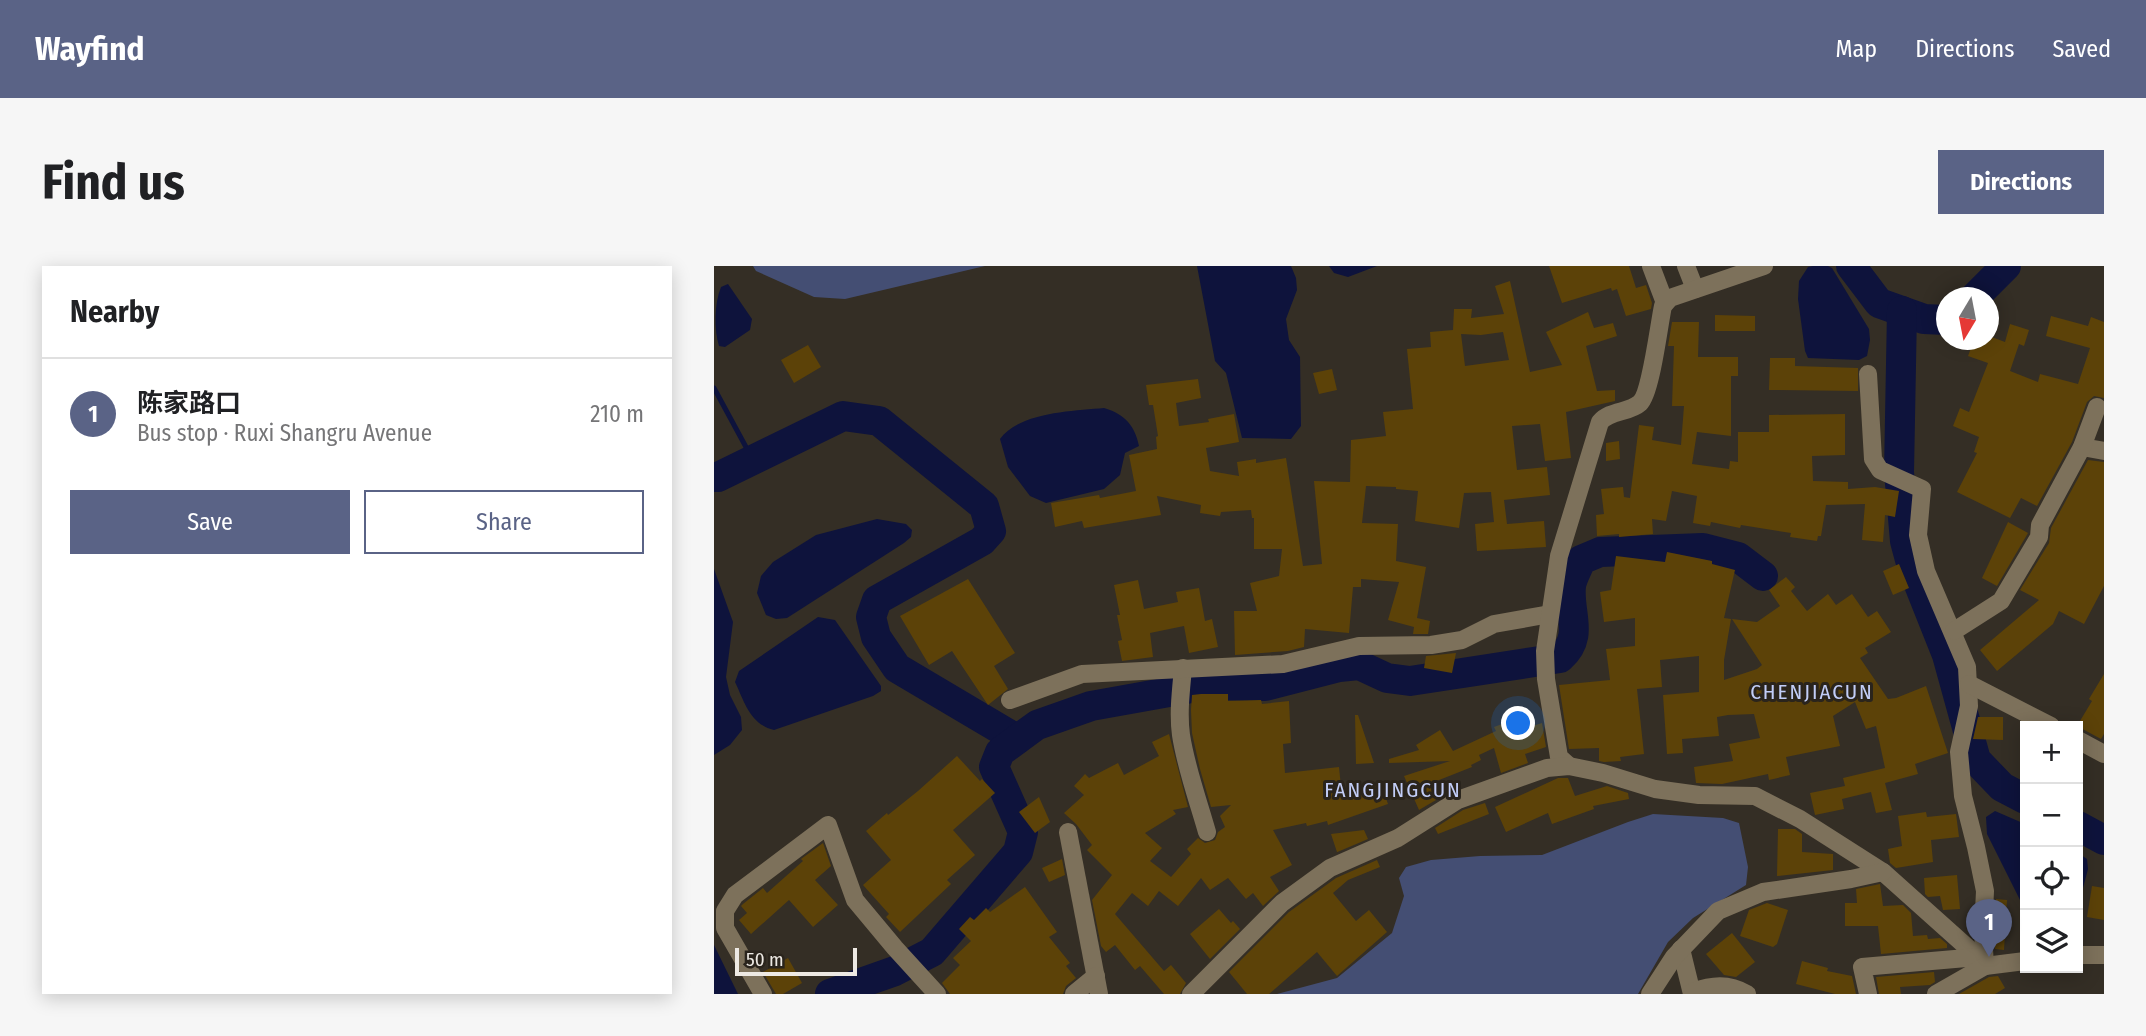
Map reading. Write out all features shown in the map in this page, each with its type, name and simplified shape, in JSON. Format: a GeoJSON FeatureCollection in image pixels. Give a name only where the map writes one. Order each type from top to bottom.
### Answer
{"type":"FeatureCollection","features":[{"type":"Feature","properties":{"kind":"street"},"geometry":{"type":"LineString","coordinates":[[1651,266],[1665,303]]}},
{"type":"Feature","properties":{"kind":"street"},"geometry":{"type":"LineString","coordinates":[[1686,266],[1695,289]]}},
{"type":"Feature","properties":{"kind":"street"},"geometry":{"type":"LineString","coordinates":[[1569,766],[1559,757],[1546,679],[1545,651],[1559,556],[1600,422],[1605,417],[1640,403],[1647,391],[1663,306],[1670,298],[1730,271],[1764,266]]}},
{"type":"Feature","properties":{"kind":"street"},"geometry":{"type":"LineString","coordinates":[[1868,374],[1872,459],[1880,470],[1908,483],[1926,571],[1954,631],[1967,667],[1969,706],[1959,752],[1963,796],[1985,891],[1982,962]]}},
{"type":"Feature","properties":{"kind":"street"},"geometry":{"type":"LineString","coordinates":[[1954,631],[2001,601],[2039,537],[2040,526],[2082,447],[2097,407]]}},
{"type":"Feature","properties":{"kind":"street"},"geometry":{"type":"LineString","coordinates":[[2082,447],[2104,451]]}},
{"type":"Feature","properties":{"kind":"street"},"geometry":{"type":"LineString","coordinates":[[1010,700],[1082,674],[1182,673],[1283,664],[1359,646],[1431,645],[1462,640],[1494,624],[1550,614]]}},
{"type":"Feature","properties":{"kind":"street"},"geometry":{"type":"LineString","coordinates":[[1182,673],[1181,733],[1207,832]]}},
{"type":"Feature","properties":{"kind":"street"},"geometry":{"type":"LineString","coordinates":[[1969,684],[2041,721]]}},
{"type":"Feature","properties":{"kind":"street"},"geometry":{"type":"LineString","coordinates":[[2083,743],[2104,754]]}},
{"type":"Feature","properties":{"kind":"street"},"geometry":{"type":"LineString","coordinates":[[1191,994],[1282,903],[1330,868],[1398,838],[1458,800],[1547,768],[1569,766],[1604,773],[1655,789],[1699,795],[1755,796],[1800,818],[1883,872],[1982,962]]}},
{"type":"Feature","properties":{"kind":"street"},"geometry":{"type":"LineString","coordinates":[[763,994],[725,928],[725,911],[735,895],[828,825],[855,900],[930,988]]}},
{"type":"Feature","properties":{"kind":"street"},"geometry":{"type":"LineString","coordinates":[[1068,832],[1099,994]]}},
{"type":"Feature","properties":{"kind":"street"},"geometry":{"type":"LineString","coordinates":[[1650,994],[1681,950],[1718,911],[1763,892],[1883,872]]}},
{"type":"Feature","properties":{"kind":"street"},"geometry":{"type":"LineString","coordinates":[[1681,950],[1692,993],[1713,985],[1736,988],[1748,994]]}},
{"type":"Feature","properties":{"kind":"street"},"geometry":{"type":"LineString","coordinates":[[2083,955],[2104,955]]}},
{"type":"Feature","properties":{"kind":"street"},"geometry":{"type":"LineString","coordinates":[[1868,994],[1862,967],[2020,961]]}},
{"type":"Feature","properties":{"kind":"street"},"geometry":{"type":"LineString","coordinates":[[1936,994],[1982,962]]}},
{"type":"Feature","properties":{"kind":"street"},"geometry":{"type":"LineString","coordinates":[[1074,994],[1096,976]]}},
{"type":"Feature","properties":{"kind":"shaded area"},"geometry":{"type":"Polygon","coordinates":[[[753,266],[985,266],[845,299],[814,297],[756,271],[753,266]]]}},
{"type":"Feature","properties":{"kind":"shaded area"},"geometry":{"type":"Polygon","coordinates":[[[1197,266],[1291,266],[1297,290],[1286,319],[1289,340],[1300,357],[1301,426],[1291,439],[1242,438],[1226,373],[1215,361],[1197,266]]]}},
{"type":"Feature","properties":{"kind":"shaded area"},"geometry":{"type":"Polygon","coordinates":[[[1329,266],[1377,266],[1348,277],[1334,273],[1329,266]]]}},
{"type":"Feature","properties":{"kind":"shaded area"},"geometry":{"type":"Polygon","coordinates":[[[1808,267],[1832,268],[1869,329],[1867,356],[1859,360],[1808,358],[1798,299],[1799,281],[1808,267]]]}},
{"type":"Feature","properties":{"kind":"shaded area"},"geometry":{"type":"Polygon","coordinates":[[[728,284],[752,319],[750,330],[725,347],[719,346],[716,317],[721,287],[728,284]]]}},
{"type":"Feature","properties":{"kind":"shaded area"},"geometry":{"type":"Polygon","coordinates":[[[1104,408],[1128,422],[1135,432],[1139,446],[1125,453],[1120,475],[1104,489],[1046,503],[1030,496],[1008,467],[1000,439],[1020,423],[1033,418],[1104,408]]]}},
{"type":"Feature","properties":{"kind":"shaded area"},"geometry":{"type":"Polygon","coordinates":[[[877,519],[906,524],[912,530],[911,537],[787,618],[776,619],[766,615],[757,593],[761,576],[773,562],[816,535],[877,519]]]}},
{"type":"Feature","properties":{"kind":"shaded area"},"geometry":{"type":"Polygon","coordinates":[[[714,569],[733,622],[726,677],[730,695],[741,717],[742,730],[730,745],[714,755],[714,569]]]}},
{"type":"Feature","properties":{"kind":"shaded area"},"geometry":{"type":"Polygon","coordinates":[[[818,617],[835,620],[881,686],[881,691],[774,730],[766,727],[754,718],[745,705],[735,682],[739,671],[818,617]]]}},
{"type":"Feature","properties":{"kind":"shaded area"},"geometry":{"type":"Polygon","coordinates":[[[1995,811],[2020,822],[2020,900],[1987,834],[1986,817],[1995,811]]]}},
{"type":"Feature","properties":{"kind":"shaded area"},"geometry":{"type":"Polygon","coordinates":[[[1653,814],[1723,818],[1739,823],[1748,867],[1746,885],[1693,918],[1668,942],[1638,994],[1277,994],[1337,978],[1392,933],[1404,896],[1399,878],[1406,867],[1431,860],[1542,855],[1653,814]]]}},
{"type":"Feature","properties":{"kind":"shaded area"},"geometry":{"type":"Polygon","coordinates":[[[2083,856],[2087,859],[2088,869],[2083,888],[2083,856]]]}},
{"type":"Feature","properties":{"kind":"shaded area"},"geometry":{"type":"Polygon","coordinates":[[[714,945],[738,994],[714,994],[714,945]]]}},
{"type":"Feature","properties":{"kind":"building"},"geometry":{"type":"Polygon","coordinates":[[[1549,266],[1629,266],[1636,288],[1646,285],[1652,303],[1651,309],[1626,316],[1617,289],[1612,291],[1611,288],[1562,303],[1549,266]]]}},
{"type":"Feature","properties":{"kind":"building"},"geometry":{"type":"Polygon","coordinates":[[[1510,281],[1530,372],[1562,365],[1546,332],[1588,312],[1594,328],[1613,323],[1617,336],[1586,346],[1597,391],[1615,390],[1615,401],[1566,412],[1571,458],[1545,461],[1540,424],[1512,426],[1517,470],[1547,467],[1550,495],[1504,500],[1507,524],[1544,521],[1546,547],[1477,551],[1475,524],[1494,522],[1491,492],[1464,493],[1459,528],[1415,521],[1418,491],[1366,486],[1362,523],[1398,524],[1396,561],[1426,567],[1417,618],[1430,621],[1428,634],[1413,634],[1414,627],[1388,620],[1399,582],[1361,579],[1361,587],[1353,587],[1349,633],[1305,629],[1304,647],[1288,651],[1235,655],[1234,611],[1257,611],[1250,583],[1279,576],[1282,549],[1254,549],[1254,518],[1251,510],[1221,512],[1220,516],[1200,513],[1201,505],[1157,496],[1161,515],[1084,528],[1082,521],[1055,527],[1051,503],[1136,491],[1129,455],[1157,449],[1158,436],[1153,405],[1149,405],[1146,385],[1198,379],[1201,398],[1176,403],[1179,426],[1209,422],[1208,419],[1234,414],[1239,442],[1206,448],[1210,471],[1239,476],[1237,462],[1256,459],[1256,463],[1286,458],[1303,566],[1322,564],[1314,481],[1350,482],[1351,440],[1386,436],[1383,412],[1413,409],[1407,349],[1431,347],[1430,332],[1453,330],[1454,309],[1472,309],[1471,318],[1504,314],[1495,286],[1510,281]],[[1503,332],[1461,334],[1465,366],[1509,360],[1503,332]]]}},
{"type":"Feature","properties":{"kind":"building"},"geometry":{"type":"Polygon","coordinates":[[[1715,315],[1755,316],[1755,331],[1715,331],[1715,315]]]}},
{"type":"Feature","properties":{"kind":"building"},"geometry":{"type":"Polygon","coordinates":[[[2051,316],[2088,326],[2091,317],[2104,322],[2104,398],[2094,396],[2087,402],[2072,442],[2037,506],[2021,498],[2010,518],[1957,492],[1977,453],[1974,452],[1979,437],[1953,426],[1960,408],[1969,412],[1988,363],[1968,356],[1970,350],[1999,350],[1999,340],[2005,342],[2010,324],[2029,330],[2024,346],[2019,344],[2010,371],[2038,382],[2040,374],[2078,384],[2090,348],[2046,336],[2051,316]]]}},
{"type":"Feature","properties":{"kind":"building"},"geometry":{"type":"Polygon","coordinates":[[[1672,322],[1699,322],[1698,357],[1738,357],[1738,376],[1731,376],[1731,436],[1697,432],[1692,464],[1729,469],[1730,461],[1738,462],[1738,432],[1769,432],[1769,415],[1845,414],[1845,455],[1812,456],[1813,481],[1848,482],[1848,489],[1875,487],[1899,491],[1895,517],[1885,515],[1883,542],[1862,540],[1865,504],[1826,505],[1821,536],[1818,536],[1817,541],[1790,537],[1791,533],[1741,525],[1740,528],[1711,522],[1710,526],[1693,523],[1697,496],[1672,491],[1666,521],[1652,519],[1653,534],[1597,536],[1596,515],[1604,514],[1601,489],[1623,487],[1624,497],[1630,498],[1639,425],[1654,427],[1652,440],[1681,445],[1684,406],[1672,406],[1674,346],[1668,346],[1672,322]]]}},
{"type":"Feature","properties":{"kind":"building"},"geometry":{"type":"Polygon","coordinates":[[[808,345],[821,367],[794,383],[781,360],[808,345]]]}},
{"type":"Feature","properties":{"kind":"building"},"geometry":{"type":"Polygon","coordinates":[[[1770,358],[1795,358],[1795,366],[1858,368],[1858,391],[1769,390],[1770,358]]]}},
{"type":"Feature","properties":{"kind":"building"},"geometry":{"type":"Polygon","coordinates":[[[1332,369],[1337,390],[1319,394],[1313,373],[1332,369]]]}},
{"type":"Feature","properties":{"kind":"building"},"geometry":{"type":"Polygon","coordinates":[[[1619,441],[1620,459],[1606,461],[1606,443],[1619,441]]]}},
{"type":"Feature","properties":{"kind":"building"},"geometry":{"type":"Polygon","coordinates":[[[2088,460],[2104,462],[2104,586],[2084,624],[2059,611],[2053,624],[1997,671],[1980,650],[2039,600],[2020,590],[2049,543],[2051,528],[2088,460]]]}},
{"type":"Feature","properties":{"kind":"building"},"geometry":{"type":"Polygon","coordinates":[[[2008,522],[2028,533],[1997,586],[1982,578],[2008,522]]]}},
{"type":"Feature","properties":{"kind":"building"},"geometry":{"type":"Polygon","coordinates":[[[1667,552],[1712,561],[1712,564],[1735,570],[1724,618],[1731,619],[1724,660],[1724,680],[1762,665],[1732,619],[1757,622],[1780,606],[1769,590],[1786,577],[1795,587],[1791,591],[1807,611],[1828,594],[1836,605],[1852,594],[1868,617],[1877,611],[1891,632],[1865,648],[1868,653],[1860,658],[1888,699],[1926,686],[1948,753],[1915,764],[1918,774],[1885,783],[1892,810],[1876,813],[1871,792],[1842,799],[1844,809],[1815,815],[1810,793],[1845,786],[1843,778],[1885,768],[1876,726],[1866,729],[1855,702],[1833,716],[1840,746],[1786,757],[1790,775],[1769,780],[1768,774],[1722,784],[1696,783],[1694,767],[1733,761],[1729,744],[1760,738],[1754,714],[1728,715],[1717,717],[1719,736],[1682,739],[1683,753],[1667,754],[1663,695],[1699,692],[1699,656],[1660,660],[1662,687],[1637,689],[1644,754],[1620,757],[1621,761],[1604,762],[1599,761],[1599,748],[1569,749],[1559,685],[1610,680],[1606,649],[1635,646],[1635,618],[1604,622],[1600,592],[1611,590],[1616,556],[1665,562],[1667,552]]]}},
{"type":"Feature","properties":{"kind":"building"},"geometry":{"type":"Polygon","coordinates":[[[1899,564],[1909,588],[1893,595],[1883,571],[1899,564]]]}},
{"type":"Feature","properties":{"kind":"building"},"geometry":{"type":"Polygon","coordinates":[[[968,579],[1015,653],[994,666],[1008,689],[988,705],[952,651],[929,665],[900,616],[968,579]]]}},
{"type":"Feature","properties":{"kind":"building"},"geometry":{"type":"Polygon","coordinates":[[[1138,580],[1144,609],[1178,602],[1176,592],[1199,588],[1205,621],[1212,619],[1218,647],[1189,653],[1184,626],[1150,633],[1153,657],[1122,661],[1118,641],[1122,640],[1117,615],[1120,615],[1114,585],[1138,580]]]}},
{"type":"Feature","properties":{"kind":"building"},"geometry":{"type":"Polygon","coordinates":[[[1456,653],[1452,673],[1424,668],[1426,656],[1456,653]]]}},
{"type":"Feature","properties":{"kind":"building"},"geometry":{"type":"Polygon","coordinates":[[[2104,674],[2104,734],[2101,739],[2083,729],[2083,721],[2080,721],[2092,701],[2089,699],[2104,674]]]}},
{"type":"Feature","properties":{"kind":"building"},"geometry":{"type":"Polygon","coordinates":[[[1228,694],[1228,701],[1261,700],[1262,704],[1289,701],[1291,743],[1283,744],[1285,773],[1339,767],[1342,797],[1381,784],[1388,804],[1328,825],[1327,821],[1273,830],[1292,865],[1270,877],[1279,891],[1263,906],[1253,893],[1246,899],[1228,878],[1210,890],[1201,878],[1178,906],[1159,891],[1148,906],[1132,893],[1115,914],[1164,971],[1171,965],[1186,983],[1180,994],[1164,994],[1140,966],[1135,970],[1115,945],[1106,952],[1101,946],[1092,900],[1112,875],[1087,850],[1092,845],[1064,813],[1084,795],[1074,786],[1085,774],[1089,778],[1118,763],[1124,775],[1159,756],[1152,742],[1169,734],[1188,807],[1173,810],[1176,814],[1145,833],[1162,848],[1150,861],[1171,877],[1191,854],[1187,849],[1198,838],[1205,843],[1215,840],[1218,832],[1225,827],[1220,816],[1231,805],[1211,807],[1200,769],[1192,733],[1191,710],[1192,695],[1228,694]]]}},
{"type":"Feature","properties":{"kind":"building"},"geometry":{"type":"Polygon","coordinates":[[[1355,715],[1358,715],[1374,763],[1356,764],[1355,715]]]}},
{"type":"Feature","properties":{"kind":"building"},"geometry":{"type":"Polygon","coordinates":[[[1978,717],[2003,717],[2003,740],[1973,739],[1978,717]]]}},
{"type":"Feature","properties":{"kind":"building"},"geometry":{"type":"Polygon","coordinates":[[[1513,720],[1517,731],[1542,723],[1546,747],[1525,754],[1528,763],[1501,773],[1494,748],[1479,755],[1481,760],[1471,765],[1472,767],[1429,784],[1436,800],[1419,810],[1404,776],[1450,761],[1389,763],[1389,759],[1419,750],[1416,745],[1440,730],[1453,751],[1496,731],[1494,727],[1513,720]]]}},
{"type":"Feature","properties":{"kind":"building"},"geometry":{"type":"Polygon","coordinates":[[[957,756],[995,793],[953,830],[975,855],[947,880],[951,884],[900,932],[886,917],[889,914],[863,885],[891,860],[866,831],[918,791],[957,756]]]}},
{"type":"Feature","properties":{"kind":"building"},"geometry":{"type":"Polygon","coordinates":[[[1558,778],[1568,778],[1575,796],[1607,786],[1628,793],[1629,799],[1593,806],[1594,809],[1552,824],[1548,813],[1506,832],[1495,807],[1558,778]]]}},
{"type":"Feature","properties":{"kind":"building"},"geometry":{"type":"Polygon","coordinates":[[[1039,797],[1050,822],[1035,833],[1019,812],[1039,797]]]}},
{"type":"Feature","properties":{"kind":"building"},"geometry":{"type":"Polygon","coordinates":[[[1485,803],[1489,814],[1438,834],[1435,828],[1463,810],[1485,803]]]}},
{"type":"Feature","properties":{"kind":"building"},"geometry":{"type":"Polygon","coordinates":[[[1926,812],[1927,817],[1956,814],[1959,837],[1931,840],[1933,862],[1896,868],[1890,863],[1888,849],[1902,846],[1898,816],[1926,812]]]}},
{"type":"Feature","properties":{"kind":"building"},"geometry":{"type":"Polygon","coordinates":[[[1778,829],[1795,829],[1802,834],[1802,852],[1833,854],[1833,870],[1777,876],[1778,829]]]}},
{"type":"Feature","properties":{"kind":"building"},"geometry":{"type":"Polygon","coordinates":[[[1364,830],[1368,839],[1335,853],[1337,852],[1331,834],[1364,830]]]}},
{"type":"Feature","properties":{"kind":"building"},"geometry":{"type":"Polygon","coordinates":[[[823,843],[831,866],[815,880],[838,905],[813,927],[789,900],[751,934],[739,920],[747,913],[741,906],[763,888],[767,893],[803,861],[801,859],[823,843]]]}},
{"type":"Feature","properties":{"kind":"building"},"geometry":{"type":"Polygon","coordinates":[[[1062,859],[1065,875],[1049,882],[1042,868],[1062,859]]]}},
{"type":"Feature","properties":{"kind":"building"},"geometry":{"type":"Polygon","coordinates":[[[1377,860],[1380,867],[1348,880],[1333,893],[1356,921],[1369,910],[1387,932],[1337,976],[1317,952],[1269,994],[1247,994],[1229,972],[1289,912],[1336,878],[1377,860]]]}},
{"type":"Feature","properties":{"kind":"building"},"geometry":{"type":"Polygon","coordinates":[[[1957,875],[1960,909],[1943,910],[1940,896],[1928,897],[1925,894],[1924,878],[1957,875]]]}},
{"type":"Feature","properties":{"kind":"building"},"geometry":{"type":"Polygon","coordinates":[[[1880,884],[1883,906],[1903,905],[1911,913],[1913,936],[1940,938],[1947,944],[1947,948],[1881,954],[1878,926],[1845,926],[1845,903],[1857,903],[1856,889],[1880,884]]]}},
{"type":"Feature","properties":{"kind":"building"},"geometry":{"type":"Polygon","coordinates":[[[2092,886],[2104,888],[2104,920],[2087,917],[2092,886]]]}},
{"type":"Feature","properties":{"kind":"building"},"geometry":{"type":"Polygon","coordinates":[[[1025,887],[1057,932],[1049,937],[1070,963],[1066,966],[1076,978],[1066,986],[1063,994],[950,994],[942,983],[960,965],[953,958],[971,941],[959,929],[970,917],[974,920],[986,908],[990,912],[1025,887]]]}},
{"type":"Feature","properties":{"kind":"building"},"geometry":{"type":"Polygon","coordinates":[[[1996,899],[2007,900],[2004,950],[1995,949],[1996,899]]]}},
{"type":"Feature","properties":{"kind":"building"},"geometry":{"type":"Polygon","coordinates":[[[1767,903],[1788,910],[1777,944],[1773,947],[1740,936],[1749,910],[1767,903]]]}},
{"type":"Feature","properties":{"kind":"building"},"geometry":{"type":"Polygon","coordinates":[[[1219,909],[1240,929],[1210,959],[1190,934],[1219,909]]]}},
{"type":"Feature","properties":{"kind":"building"},"geometry":{"type":"Polygon","coordinates":[[[1732,933],[1755,962],[1736,977],[1724,975],[1706,954],[1732,933]]]}},
{"type":"Feature","properties":{"kind":"building"},"geometry":{"type":"Polygon","coordinates":[[[788,958],[802,983],[783,994],[776,994],[763,972],[788,958]]]}},
{"type":"Feature","properties":{"kind":"building"},"geometry":{"type":"Polygon","coordinates":[[[1802,961],[1828,968],[1827,971],[1852,976],[1856,994],[1835,994],[1796,984],[1802,961]]]}},
{"type":"Feature","properties":{"kind":"building"},"geometry":{"type":"Polygon","coordinates":[[[1934,972],[1935,982],[1930,985],[1900,987],[1901,994],[1879,994],[1876,977],[1934,972]]]}},
{"type":"Feature","properties":{"kind":"building"},"geometry":{"type":"Polygon","coordinates":[[[1998,976],[2005,988],[1995,994],[1959,994],[1989,977],[1998,976]]]}},
{"type":"Feature","properties":{"kind":"waterway"},"geometry":{"type":"LineString","coordinates":[[1851,266],[1879,303],[1924,319],[1936,320]]}},
{"type":"Feature","properties":{"kind":"waterway"},"geometry":{"type":"LineString","coordinates":[[1985,287],[2006,266]]}},
{"type":"Feature","properties":{"kind":"waterway"},"geometry":{"type":"LineString","coordinates":[[1902,311],[1899,472],[1905,541],[1912,567],[1947,655],[1976,760],[2002,787],[2020,796]]}},
{"type":"Feature","properties":{"kind":"waterway"},"geometry":{"type":"LineString","coordinates":[[714,388],[753,460]]}},
{"type":"Feature","properties":{"kind":"waterway"},"geometry":{"type":"LineString","coordinates":[[714,477],[843,416],[879,421],[984,506],[991,531],[982,541],[877,600],[871,617],[876,637],[897,668],[1017,739]]}},
{"type":"Feature","properties":{"kind":"waterway"},"geometry":{"type":"LineString","coordinates":[[830,994],[895,971],[932,952],[1018,852],[1023,832],[994,767],[1000,752],[1037,725],[1091,706],[1208,685],[1265,686],[1339,667],[1359,665],[1387,678],[1410,681],[1560,658],[1568,650],[1574,633],[1571,596],[1574,576],[1581,560],[1600,552],[1703,548],[1738,557],[1763,576]]}},
{"type":"Feature","properties":{"kind":"waterway"},"geometry":{"type":"LineString","coordinates":[[2083,829],[2104,840]]}},
{"type":"Feature","properties":{"kind":"place","name":"陈家路口"},"geometry":{"type":"Point","coordinates":[1989,957]}},
{"type":"Feature","properties":{"kind":"district","name":"CHENJIACUN"},"geometry":{"type":"Point","coordinates":[1812,692]}},
{"type":"Feature","properties":{"kind":"district","name":"FANGJINGCUN"},"geometry":{"type":"Point","coordinates":[1393,790]}}]}
